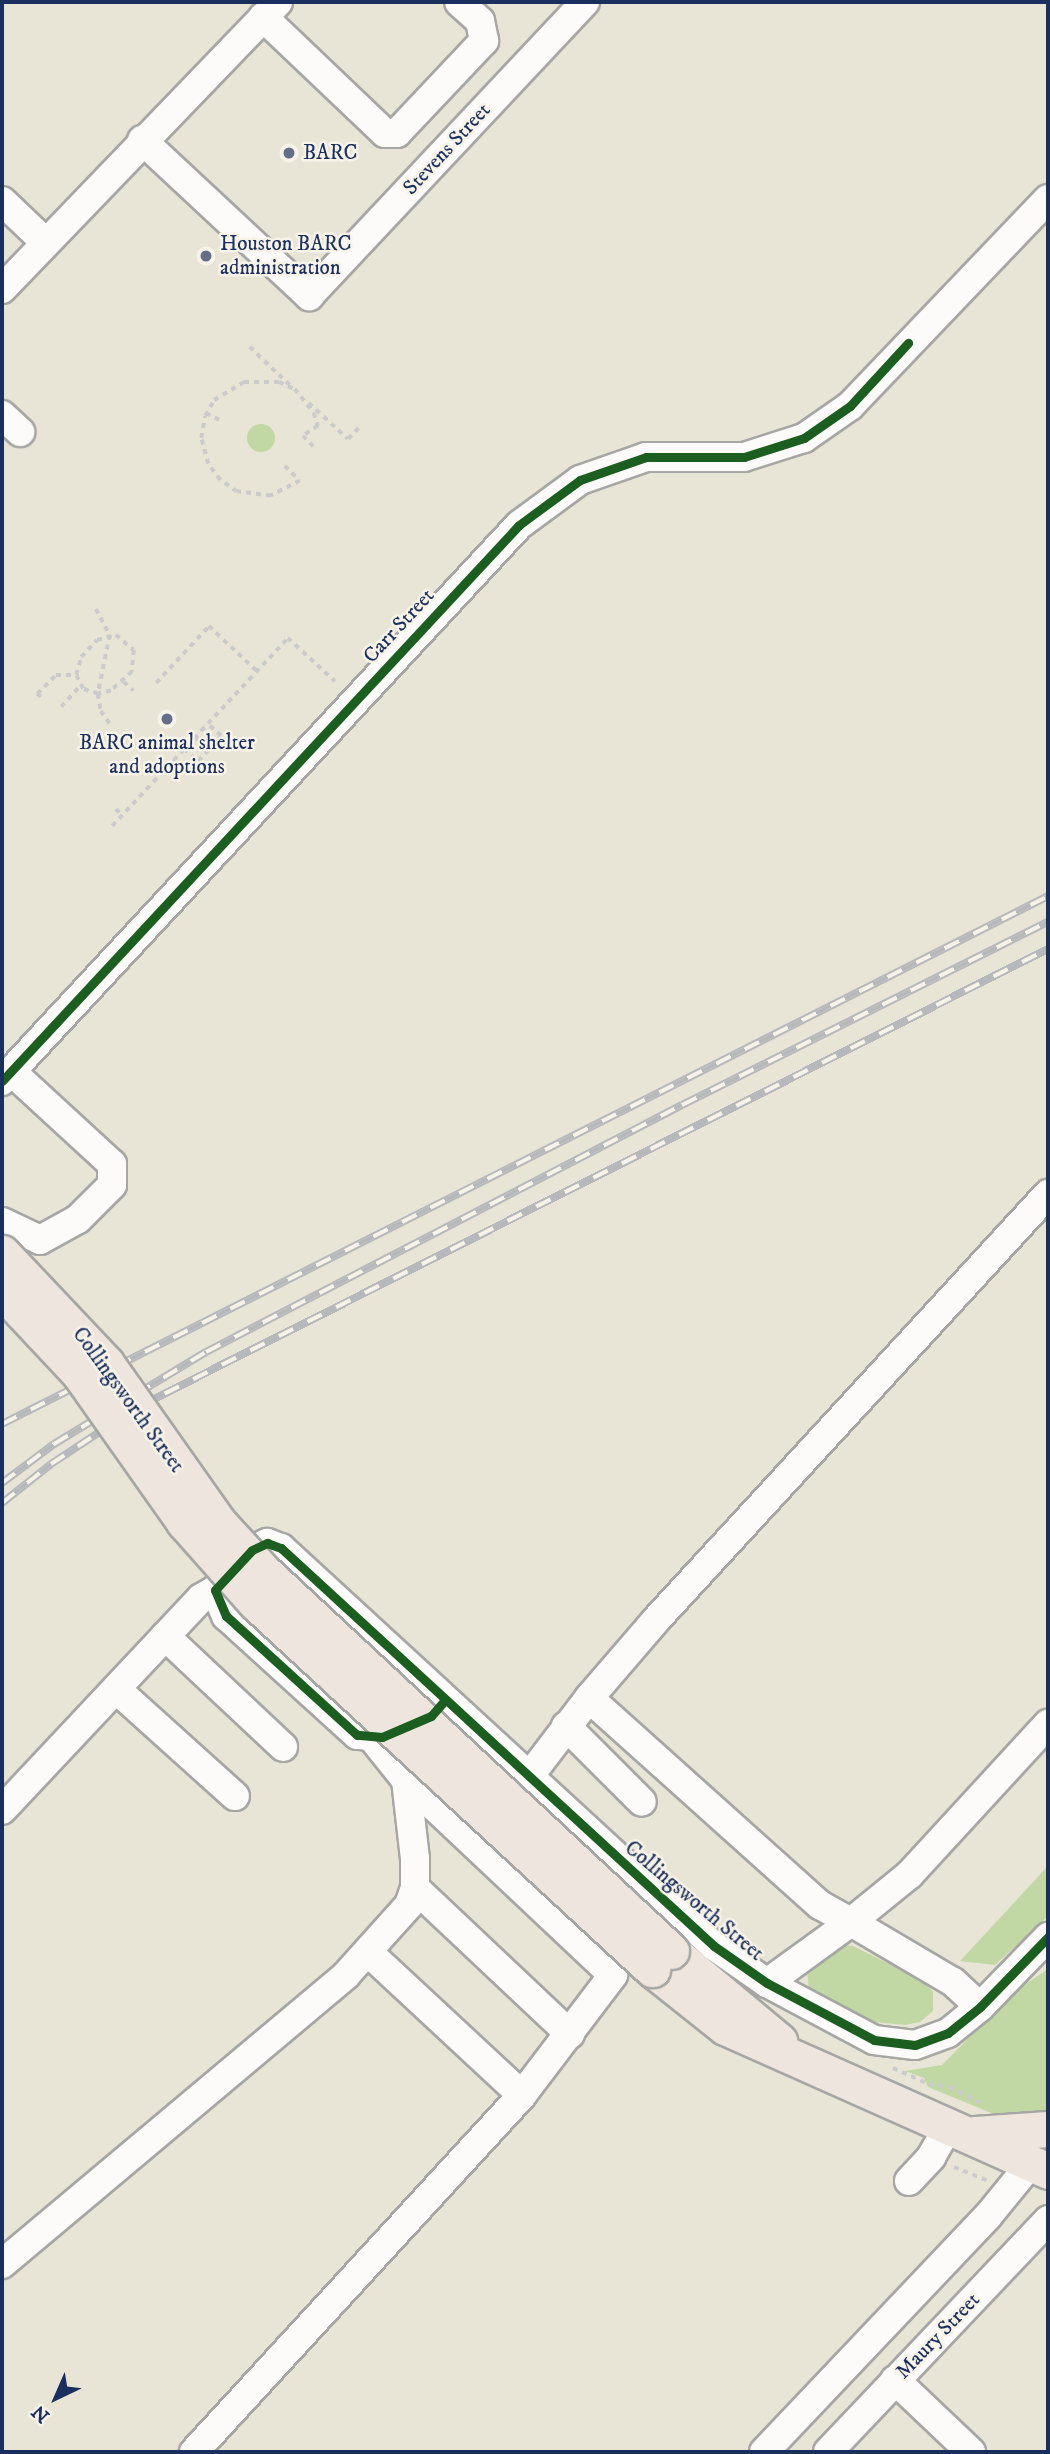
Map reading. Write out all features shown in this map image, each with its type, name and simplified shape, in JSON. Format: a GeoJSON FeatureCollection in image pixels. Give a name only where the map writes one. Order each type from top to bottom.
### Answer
{"type":"FeatureCollection","features":[{"type":"Feature","properties":{"kind":"main road","name":"Collingsworth Street"},"geometry":{"type":"LineString","coordinates":[[2,1253],[106,1363],[219,1523],[261,1570],[662,1960],[725,2026],[792,2053],[1040,2166]]}},
{"type":"Feature","properties":{"kind":"main road","name":"Collingsworth Street"},"geometry":{"type":"LineString","coordinates":[[2,1291],[79,1373],[184,1522],[255,1602],[662,1960]]}},
{"type":"Feature","properties":{"kind":"main road"},"geometry":{"type":"LineString","coordinates":[[959,2130],[1048,2129]]}},
{"type":"Feature","properties":{"kind":"street"},"geometry":{"type":"LineString","coordinates":[[2,289],[142,140],[270,10],[385,133],[397,133],[484,41],[480,21],[459,2]]}},
{"type":"Feature","properties":{"kind":"street","name":"Stevens Street"},"geometry":{"type":"LineString","coordinates":[[142,140],[309,296],[585,2]]}},
{"type":"Feature","properties":{"kind":"street","name":"Carr Street"},"geometry":{"type":"LineString","coordinates":[[7,1076],[519,525],[580,480],[646,457],[744,457],[804,438],[850,406],[1048,199]]}},
{"type":"Feature","properties":{"kind":"street"},"geometry":{"type":"LineString","coordinates":[[2,201],[45,242]]}},
{"type":"Feature","properties":{"kind":"street"},"geometry":{"type":"LineString","coordinates":[[2,1222],[40,1240],[78,1219],[112,1185],[112,1164],[7,1076]]}},
{"type":"Feature","properties":{"kind":"street"},"geometry":{"type":"LineString","coordinates":[[528,1778],[589,1698],[1048,1194]]}},
{"type":"Feature","properties":{"kind":"street","name":"Collingsworth Street"},"geometry":{"type":"LineString","coordinates":[[2,1810],[201,1598],[215,1590],[251,1550],[267,1543],[281,1548],[686,1923],[767,1983],[850,2030],[894,2045],[933,2040],[980,2007],[1048,1937]]}},
{"type":"Feature","properties":{"kind":"street"},"geometry":{"type":"LineString","coordinates":[[194,2452],[522,2095],[612,1975],[406,1780],[373,1739],[350,1730],[226,1616],[215,1590]]}},
{"type":"Feature","properties":{"kind":"street"},"geometry":{"type":"LineString","coordinates":[[165,1636],[283,1747]]}},
{"type":"Feature","properties":{"kind":"street"},"geometry":{"type":"LineString","coordinates":[[116,1689],[235,1796]]}},
{"type":"Feature","properties":{"kind":"street"},"geometry":{"type":"LineString","coordinates":[[589,1698],[820,1905],[953,1982],[980,2007]]}},
{"type":"Feature","properties":{"kind":"street"},"geometry":{"type":"LineString","coordinates":[[373,1739],[431,1716],[445,1700]]}},
{"type":"Feature","properties":{"kind":"street"},"geometry":{"type":"LineString","coordinates":[[767,1983],[851,1922],[910,1874],[1048,1724]]}},
{"type":"Feature","properties":{"kind":"street"},"geometry":{"type":"LineString","coordinates":[[566,1726],[642,1802]]}},
{"type":"Feature","properties":{"kind":"street"},"geometry":{"type":"LineString","coordinates":[[2,2264],[346,1975],[409,1905],[415,1888],[406,1780]]}},
{"type":"Feature","properties":{"kind":"street"},"geometry":{"type":"LineString","coordinates":[[415,1888],[570,2034]]}},
{"type":"Feature","properties":{"kind":"street"},"geometry":{"type":"LineString","coordinates":[[368,1952],[522,2095]]}},
{"type":"Feature","properties":{"kind":"street"},"geometry":{"type":"LineString","coordinates":[[909,2181],[959,2130]]}},
{"type":"Feature","properties":{"kind":"street"},"geometry":{"type":"LineString","coordinates":[[764,2452],[988,2216],[1040,2166]]}},
{"type":"Feature","properties":{"kind":"street","name":"Maury Street"},"geometry":{"type":"LineString","coordinates":[[828,2452],[1048,2220]]}},
{"type":"Feature","properties":{"kind":"street"},"geometry":{"type":"LineString","coordinates":[[895,2380],[971,2452]]}},
{"type":"Feature","properties":{"kind":"path"},"geometry":{"type":"LineString","coordinates":[[250,347],[348,439],[361,425]]}},
{"type":"Feature","properties":{"kind":"path"},"geometry":{"type":"LineString","coordinates":[[285,466],[300,481],[278,494],[250,495],[225,485],[211,470],[203,450],[201,431],[206,413],[220,394],[244,382],[271,380],[295,389]]}},
{"type":"Feature","properties":{"kind":"path"},"geometry":{"type":"LineString","coordinates":[[303,397],[318,426],[303,436],[315,449]]}},
{"type":"Feature","properties":{"kind":"path"},"geometry":{"type":"LineString","coordinates":[[206,413],[220,420]]}},
{"type":"Feature","properties":{"kind":"path"},"geometry":{"type":"LineString","coordinates":[[96,609],[110,635],[97,694],[101,712],[110,724]]}},
{"type":"Feature","properties":{"kind":"path"},"geometry":{"type":"LineString","coordinates":[[156,684],[209,626],[257,671]]}},
{"type":"Feature","properties":{"kind":"path"},"geometry":{"type":"LineString","coordinates":[[110,635],[124,637],[134,650],[134,667],[124,682],[97,694],[80,686],[76,675],[88,648],[110,635]]}},
{"type":"Feature","properties":{"kind":"path"},"geometry":{"type":"LineString","coordinates":[[112,826],[288,638],[335,681]]}},
{"type":"Feature","properties":{"kind":"path"},"geometry":{"type":"LineString","coordinates":[[41,697],[37,694],[56,675],[76,675]]}},
{"type":"Feature","properties":{"kind":"path"},"geometry":{"type":"LineString","coordinates":[[124,682],[134,691]]}},
{"type":"Feature","properties":{"kind":"path"},"geometry":{"type":"LineString","coordinates":[[61,707],[80,686]]}},
{"type":"Feature","properties":{"kind":"path"},"geometry":{"type":"LineString","coordinates":[[172,761],[185,774],[198,761],[221,736],[207,724]]}},
{"type":"Feature","properties":{"kind":"path"},"geometry":{"type":"LineString","coordinates":[[195,737],[208,750]]}},
{"type":"Feature","properties":{"kind":"path"},"geometry":{"type":"LineString","coordinates":[[184,749],[198,761]]}},
{"type":"Feature","properties":{"kind":"path"},"geometry":{"type":"LineString","coordinates":[[116,809],[122,815]]}},
{"type":"Feature","properties":{"kind":"path"},"geometry":{"type":"LineString","coordinates":[[944,2162],[993,2184]]}},
{"type":"Feature","properties":{"kind":"green space"},"geometry":{"type":"Polygon","coordinates":[[[261,424],[271,428],[275,438],[271,448],[261,452],[251,448],[247,438],[251,428],[261,424]]]}},
{"type":"Feature","properties":{"kind":"green space"},"geometry":{"type":"Polygon","coordinates":[[[1048,1866],[1048,1916],[995,1965],[960,1961],[1048,1866]]]}},
{"type":"Feature","properties":{"kind":"green space"},"geometry":{"type":"Polygon","coordinates":[[[842,1945],[853,1946],[924,1981],[933,1992],[933,2011],[920,2022],[905,2025],[874,2022],[809,1991],[807,1969],[842,1945]]]}},
{"type":"Feature","properties":{"kind":"green space"},"geometry":{"type":"Polygon","coordinates":[[[1048,1969],[1048,2121],[1011,2121],[928,2087],[924,2078],[905,2071],[942,2065],[1014,1992],[1048,1969]]]}},
{"type":"Feature","properties":{"kind":"railway"},"geometry":{"type":"LineString","coordinates":[[2,1424],[1048,896]]}},
{"type":"Feature","properties":{"kind":"railway"},"geometry":{"type":"LineString","coordinates":[[2,1483],[54,1444],[206,1352],[682,1105],[1048,922]]}},
{"type":"Feature","properties":{"kind":"railway"},"geometry":{"type":"LineString","coordinates":[[2,1503],[51,1464],[136,1408],[1048,949]]}},
{"type":"Feature","properties":{"kind":"cycle path"},"geometry":{"type":"LineString","coordinates":[[2,1081],[519,525],[580,480],[646,457],[744,457],[804,438],[850,406],[908,343]]}},
{"type":"Feature","properties":{"kind":"cycle path"},"geometry":{"type":"LineString","coordinates":[[445,1700],[431,1716],[382,1737],[357,1735],[226,1616],[215,1590],[252,1550],[267,1543],[281,1548],[714,1946],[767,1983],[874,2040],[915,2045],[948,2033],[980,2007],[1048,1937]]}},
{"type":"Feature","properties":{"kind":"place","name":"BARC"},"geometry":{"type":"Point","coordinates":[289,153]}},
{"type":"Feature","properties":{"kind":"place","name":"Houston BARC administration"},"geometry":{"type":"Point","coordinates":[206,256]}},
{"type":"Feature","properties":{"kind":"place","name":"BARC animal shelter and adoptions"},"geometry":{"type":"Point","coordinates":[167,719]}}]}
